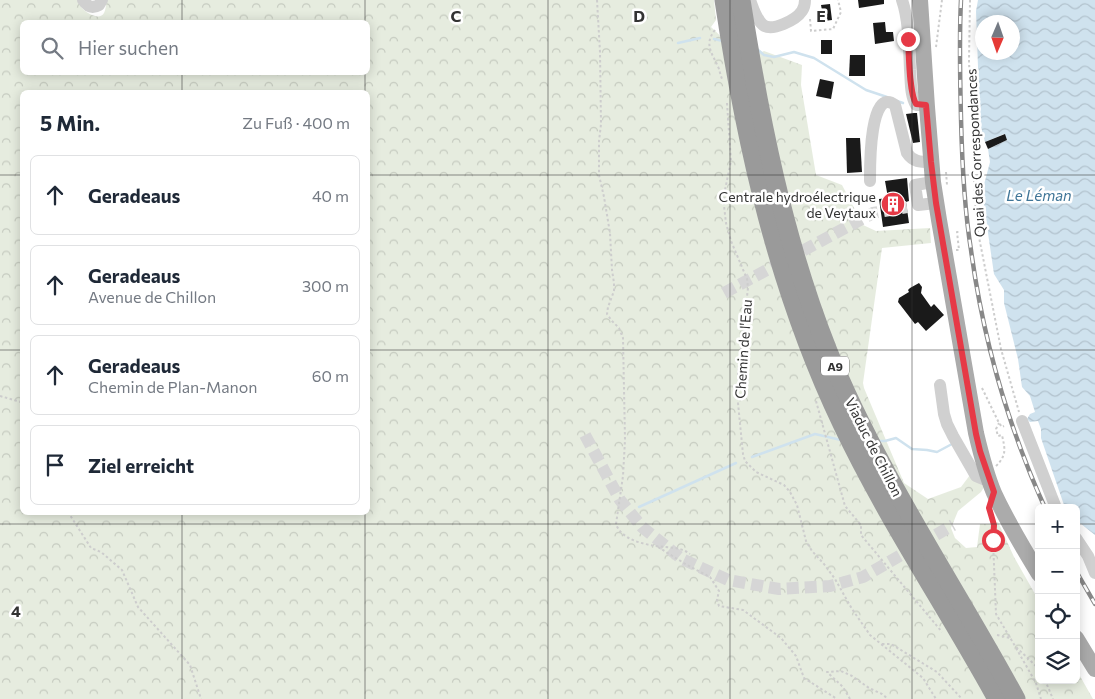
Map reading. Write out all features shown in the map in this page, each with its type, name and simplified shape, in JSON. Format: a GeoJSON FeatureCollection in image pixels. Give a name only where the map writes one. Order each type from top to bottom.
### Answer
{"type":"FeatureCollection","features":[{"type":"Feature","properties":{"kind":"highway","name":"Viaduc de Chillon"},"geometry":{"type":"LineString","coordinates":[[724,0],[744,116],[762,197],[779,260],[808,344],[831,401],[864,468],[996,699]]}},
{"type":"Feature","properties":{"kind":"highway","name":"Viaduc de Chillon"},"geometry":{"type":"LineString","coordinates":[[741,0],[761,117],[780,201],[798,264],[828,350],[876,456],[1016,699]]}},
{"type":"Feature","properties":{"kind":"main road"},"geometry":{"type":"LineString","coordinates":[[920,0],[933,182],[976,434],[990,482],[1009,523],[1035,567]]}},
{"type":"Feature","properties":{"kind":"main road"},"geometry":{"type":"LineString","coordinates":[[1077,639],[1095,669]]}},
{"type":"Feature","properties":{"kind":"street"},"geometry":{"type":"LineString","coordinates":[[83,0],[87,5],[94,7],[99,5],[102,0]]}},
{"type":"Feature","properties":{"kind":"street"},"geometry":{"type":"LineString","coordinates":[[750,0],[758,19],[762,24],[770,28],[782,25],[795,18],[802,11],[805,3]]}},
{"type":"Feature","properties":{"kind":"street"},"geometry":{"type":"LineString","coordinates":[[902,0],[906,13],[911,87],[916,104],[926,105]]}},
{"type":"Feature","properties":{"kind":"street"},"geometry":{"type":"LineString","coordinates":[[870,182],[872,136],[877,112],[883,104],[889,102],[895,105],[907,153],[903,158],[917,162],[931,162]]}},
{"type":"Feature","properties":{"kind":"street"},"geometry":{"type":"LineString","coordinates":[[933,182],[914,184],[912,206],[936,203]]}},
{"type":"Feature","properties":{"kind":"street"},"geometry":{"type":"LineString","coordinates":[[940,385],[944,414],[953,436],[976,476],[990,482]]}},
{"type":"Feature","properties":{"kind":"street"},"geometry":{"type":"LineString","coordinates":[[1022,421],[1054,504]]}},
{"type":"Feature","properties":{"kind":"street"},"geometry":{"type":"LineString","coordinates":[[1080,544],[1088,556],[1095,573]]}},
{"type":"Feature","properties":{"kind":"path"},"geometry":{"type":"LineString","coordinates":[[597,0],[601,124],[599,174],[610,233],[614,282],[614,291],[607,314],[619,328],[623,338],[625,440],[623,476],[616,524],[618,529],[628,538],[655,546],[677,547],[690,554]]}},
{"type":"Feature","properties":{"kind":"path"},"geometry":{"type":"LineString","coordinates":[[805,3],[809,10],[811,31],[833,29],[841,12],[838,0]]}},
{"type":"Feature","properties":{"kind":"path"},"geometry":{"type":"LineString","coordinates":[[936,50],[942,0]]}},
{"type":"Feature","properties":{"kind":"path","name":"Quai des Correspondances"},"geometry":{"type":"LineString","coordinates":[[970,0],[969,60],[974,191],[978,231],[1001,349],[1022,421]]}},
{"type":"Feature","properties":{"kind":"path"},"geometry":{"type":"LineString","coordinates":[[716,29],[710,36],[709,43],[723,81]]}},
{"type":"Feature","properties":{"kind":"path","name":"Chemin de l'Eau"},"geometry":{"type":"LineString","coordinates":[[726,99],[731,161],[725,190],[725,215],[731,241],[747,279],[748,288],[738,372],[738,403],[745,461],[756,472],[784,485],[790,492],[797,505],[806,541],[835,579],[870,635],[923,678],[936,699]]}},
{"type":"Feature","properties":{"kind":"path"},"geometry":{"type":"LineString","coordinates":[[973,230],[978,231]]}},
{"type":"Feature","properties":{"kind":"path"},"geometry":{"type":"LineString","coordinates":[[959,249],[957,232],[960,232]]}},
{"type":"Feature","properties":{"kind":"path"},"geometry":{"type":"LineString","coordinates":[[978,382],[1002,427],[1004,426]]}},
{"type":"Feature","properties":{"kind":"path"},"geometry":{"type":"LineString","coordinates":[[0,396],[20,402]]}},
{"type":"Feature","properties":{"kind":"path"},"geometry":{"type":"LineString","coordinates":[[1000,422],[996,429],[998,436],[1002,435],[1004,458]]}},
{"type":"Feature","properties":{"kind":"path"},"geometry":{"type":"LineString","coordinates":[[70,515],[91,548],[101,552],[122,570],[138,607],[190,665],[201,699]]}},
{"type":"Feature","properties":{"kind":"path"},"geometry":{"type":"LineString","coordinates":[[993,520],[996,614],[1036,683],[1041,699]]}},
{"type":"Feature","properties":{"kind":"path"},"geometry":{"type":"LineString","coordinates":[[655,546],[710,577],[719,591],[717,600],[719,606],[743,610],[781,638],[796,656],[804,678],[837,699]]}},
{"type":"Feature","properties":{"kind":"path"},"geometry":{"type":"LineString","coordinates":[[882,644],[891,644],[937,672],[962,699]]}},
{"type":"Feature","properties":{"kind":"path"},"geometry":{"type":"LineString","coordinates":[[1014,646],[1035,665]]}},
{"type":"Feature","properties":{"kind":"path"},"geometry":{"type":"LineString","coordinates":[[850,699],[844,687],[827,672],[841,671],[846,673],[888,699]]}},
{"type":"Feature","properties":{"kind":"path"},"geometry":{"type":"LineString","coordinates":[[1047,684],[1053,699]]}},
{"type":"Feature","properties":{"kind":"green space"},"geometry":{"type":"Polygon","coordinates":[[[0,0],[78,0],[82,8],[87,12],[99,16],[104,13],[107,0],[714,0],[716,20],[711,27],[746,60],[764,51],[802,65],[801,85],[816,175],[842,185],[863,225],[876,231],[930,228],[931,243],[882,248],[863,383],[864,388],[904,483],[928,499],[961,487],[970,475],[984,487],[981,492],[958,511],[951,528],[955,538],[966,548],[977,547],[980,524],[998,522],[1014,557],[1035,594],[1035,684],[1080,684],[1080,676],[1093,699],[0,699],[0,0]]]}},
{"type":"Feature","properties":{"kind":"water","name":"Le Léman"},"geometry":{"type":"Polygon","coordinates":[[[978,0],[1095,0],[1095,535],[1080,523],[1080,504],[1064,504],[1041,438],[1041,429],[1038,421],[1030,422],[1027,419],[1030,414],[1035,412],[1030,396],[1022,387],[1018,359],[1004,303],[1004,290],[994,274],[982,192],[990,162],[988,149],[1007,140],[1004,134],[985,142],[980,123],[978,60],[1020,60],[1020,15],[976,15],[978,0]]]}},
{"type":"Feature","properties":{"kind":"building"},"geometry":{"type":"Polygon","coordinates":[[[858,0],[884,0],[884,4],[859,8],[858,0]]]}},
{"type":"Feature","properties":{"kind":"building"},"geometry":{"type":"Polygon","coordinates":[[[830,4],[832,20],[824,21],[821,5],[830,4]]]}},
{"type":"Feature","properties":{"kind":"building"},"geometry":{"type":"Polygon","coordinates":[[[885,22],[886,32],[893,32],[894,41],[875,44],[873,23],[885,22]]]}},
{"type":"Feature","properties":{"kind":"building"},"geometry":{"type":"Polygon","coordinates":[[[821,40],[832,40],[832,54],[821,54],[821,40]]]}},
{"type":"Feature","properties":{"kind":"building"},"geometry":{"type":"Polygon","coordinates":[[[850,55],[865,55],[865,76],[849,76],[850,55]]]}},
{"type":"Feature","properties":{"kind":"building"},"geometry":{"type":"Polygon","coordinates":[[[820,79],[834,82],[831,99],[816,96],[820,79]]]}},
{"type":"Feature","properties":{"kind":"building"},"geometry":{"type":"Polygon","coordinates":[[[917,113],[920,142],[913,143],[906,114],[917,113]]]}},
{"type":"Feature","properties":{"kind":"building"},"geometry":{"type":"Polygon","coordinates":[[[1005,134],[1007,140],[988,149],[985,142],[1005,134]]]}},
{"type":"Feature","properties":{"kind":"building"},"geometry":{"type":"Polygon","coordinates":[[[846,138],[860,138],[862,172],[847,173],[846,138]]]}},
{"type":"Feature","properties":{"kind":"building","name":"Centrale hydroélectrique de Veytaux"},"geometry":{"type":"Polygon","coordinates":[[[907,178],[909,201],[906,202],[909,223],[883,227],[879,199],[888,198],[885,181],[907,178]]]}},
{"type":"Feature","properties":{"kind":"building"},"geometry":{"type":"Polygon","coordinates":[[[919,283],[922,287],[921,293],[931,307],[934,304],[944,315],[926,331],[918,322],[915,324],[898,302],[899,298],[909,292],[910,288],[919,283]]]}},
{"type":"Feature","properties":{"kind":"waterway"},"geometry":{"type":"LineString","coordinates":[[678,43],[700,38]]}},
{"type":"Feature","properties":{"kind":"waterway"},"geometry":{"type":"LineString","coordinates":[[714,39],[723,41]]}},
{"type":"Feature","properties":{"kind":"waterway"},"geometry":{"type":"LineString","coordinates":[[757,49],[764,55],[774,57],[794,52],[814,58],[866,90],[887,97]]}},
{"type":"Feature","properties":{"kind":"waterway"},"geometry":{"type":"LineString","coordinates":[[897,101],[903,103]]}},
{"type":"Feature","properties":{"kind":"waterway"},"geometry":{"type":"LineString","coordinates":[[752,457],[815,434],[841,440]]}},
{"type":"Feature","properties":{"kind":"waterway"},"geometry":{"type":"LineString","coordinates":[[879,441],[896,438],[912,449],[937,452],[952,444]]}},
{"type":"Feature","properties":{"kind":"waterway"},"geometry":{"type":"LineString","coordinates":[[639,507],[736,463]]}},
{"type":"Feature","properties":{"kind":"tunnel"},"geometry":{"type":"LineString","coordinates":[[724,293],[873,213],[907,207]]}},
{"type":"Feature","properties":{"kind":"tunnel"},"geometry":{"type":"LineString","coordinates":[[585,435],[620,500],[642,527],[682,559],[728,580],[779,589],[830,586],[863,577],[953,525]]}},
{"type":"Feature","properties":{"kind":"railway"},"geometry":{"type":"LineString","coordinates":[[961,0],[961,134],[967,217],[976,283],[990,349],[1008,414],[1043,504]]}},
{"type":"Feature","properties":{"kind":"railway"},"geometry":{"type":"LineString","coordinates":[[1080,578],[1095,604]]}},
{"type":"Feature","properties":{"kind":"place","name":"Centrale hydroélectrique de Veytaux"},"geometry":{"type":"Point","coordinates":[893,204]}},
{"type":"Feature","properties":{"kind":"route"},"geometry":{"type":"LineString","coordinates":[[908,39],[911,87],[915,104],[926,105],[936,203],[976,434],[994,492],[989,508],[994,525],[993,540]]}}]}
